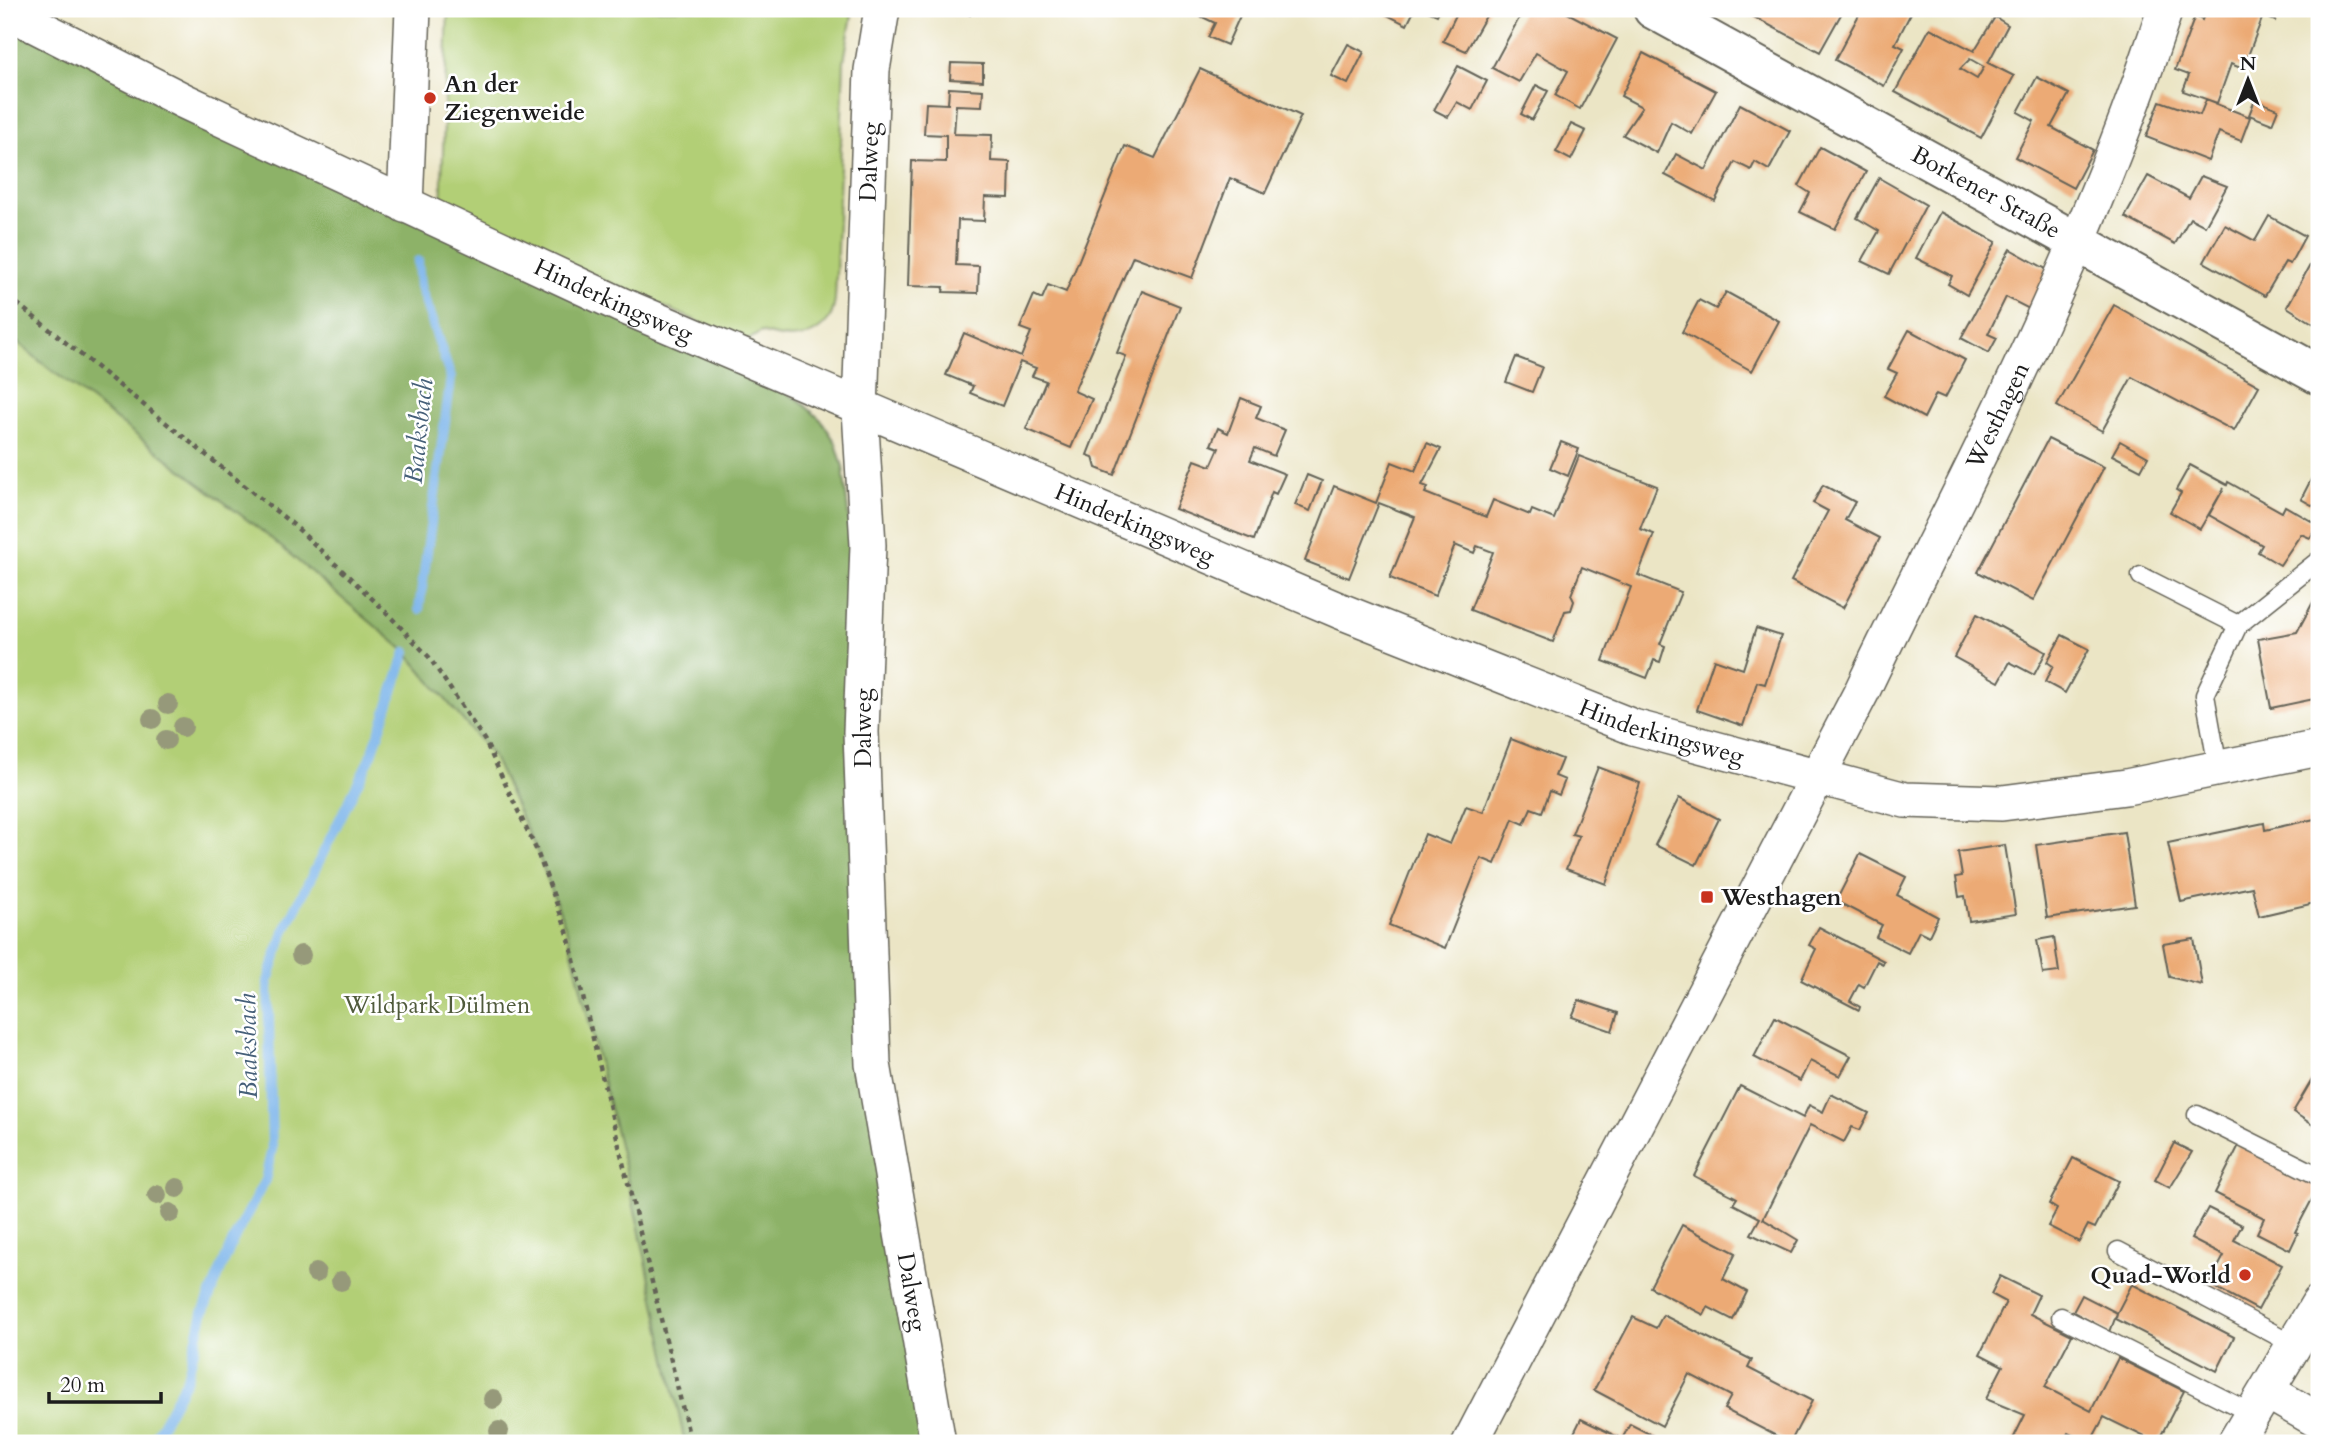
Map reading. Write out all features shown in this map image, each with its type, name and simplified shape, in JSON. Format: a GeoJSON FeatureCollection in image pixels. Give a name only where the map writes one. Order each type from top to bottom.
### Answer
{"type":"FeatureCollection","features":[{"type":"Feature","properties":{"kind":"street"},"geometry":{"type":"LineString","coordinates":[[405,205],[413,9]]}},
{"type":"Feature","properties":{"kind":"street","name":"Dalweg"},"geometry":{"type":"LineString","coordinates":[[882,9],[872,70],[860,410],[868,545],[861,732],[873,1064],[938,1443]]}},
{"type":"Feature","properties":{"kind":"street","name":"Borkener Straße"},"geometry":{"type":"LineString","coordinates":[[1653,9],[2319,375]]}},
{"type":"Feature","properties":{"kind":"street","name":"Westhagen"},"geometry":{"type":"LineString","coordinates":[[1470,1443],[1816,778],[1983,446],[2078,243],[2140,85],[2165,9]]}},
{"type":"Feature","properties":{"kind":"street","name":"Hinderkingsweg"},"geometry":{"type":"LineString","coordinates":[[9,12],[184,100],[621,306],[860,410],[1338,610],[1633,727],[1905,800],[2002,803],[2126,787],[2319,748]]}},
{"type":"Feature","properties":{"kind":"street"},"geometry":{"type":"LineString","coordinates":[[2319,1303],[2251,1416],[2319,1421]]}},
{"type":"Feature","properties":{"kind":"lane"},"geometry":{"type":"LineString","coordinates":[[2218,768],[2205,695],[2238,625],[2318,562]]}},
{"type":"Feature","properties":{"kind":"lane"},"geometry":{"type":"LineString","coordinates":[[2141,576],[2238,625]]}},
{"type":"Feature","properties":{"kind":"lane"},"geometry":{"type":"LineString","coordinates":[[2197,1115],[2319,1176]]}},
{"type":"Feature","properties":{"kind":"lane"},"geometry":{"type":"LineString","coordinates":[[2118,1251],[2295,1345]]}},
{"type":"Feature","properties":{"kind":"lane"},"geometry":{"type":"LineString","coordinates":[[2061,1317],[2251,1416]]}},
{"type":"Feature","properties":{"kind":"path"},"geometry":{"type":"LineString","coordinates":[[9,297],[296,527],[382,608],[429,657],[485,741],[536,849],[567,931],[691,1443]]}},
{"type":"Feature","properties":{"kind":"green space"},"geometry":{"type":"Polygon","coordinates":[[[448,9],[853,9],[844,61],[835,299],[828,320],[805,336],[788,338],[761,332],[745,342],[441,209],[448,9]]]}},
{"type":"Feature","properties":{"kind":"green space","name":"Wildpark Dülmen"},"geometry":{"type":"Polygon","coordinates":[[[9,24],[799,400],[826,430],[843,467],[855,743],[920,1443],[9,1443],[9,24]]]}},
{"type":"Feature","properties":{"kind":"green space"},"geometry":{"type":"Polygon","coordinates":[[[9,24],[748,373],[799,400],[821,420],[836,443],[843,467],[856,583],[855,743],[922,1443],[685,1443],[637,1219],[567,931],[536,849],[492,755],[406,652],[267,535],[9,335],[9,24]]]}},
{"type":"Feature","properties":{"kind":"building"},"geometry":{"type":"Polygon","coordinates":[[[958,9],[974,9],[970,15],[958,9]]]}},
{"type":"Feature","properties":{"kind":"building"},"geometry":{"type":"Polygon","coordinates":[[[1243,9],[1227,45],[1208,37],[1215,23],[1190,11],[1243,9]]]}},
{"type":"Feature","properties":{"kind":"building"},"geometry":{"type":"Polygon","coordinates":[[[1386,9],[1415,9],[1407,25],[1383,13],[1386,9]]]}},
{"type":"Feature","properties":{"kind":"building"},"geometry":{"type":"Polygon","coordinates":[[[1423,9],[1440,9],[1437,15],[1423,9]]]}},
{"type":"Feature","properties":{"kind":"building"},"geometry":{"type":"Polygon","coordinates":[[[1448,9],[1490,9],[1466,51],[1443,41],[1457,13],[1448,9]]]}},
{"type":"Feature","properties":{"kind":"building"},"geometry":{"type":"Polygon","coordinates":[[[1524,9],[1560,9],[1617,39],[1580,109],[1555,95],[1568,71],[1536,53],[1519,82],[1492,68],[1524,9]]]}},
{"type":"Feature","properties":{"kind":"building"},"geometry":{"type":"Polygon","coordinates":[[[1739,9],[1844,9],[1820,52],[1739,9]]]}},
{"type":"Feature","properties":{"kind":"building"},"geometry":{"type":"Polygon","coordinates":[[[1862,9],[1903,9],[1911,13],[1895,44],[1904,48],[1884,86],[1835,60],[1862,9]]]}},
{"type":"Feature","properties":{"kind":"building"},"geometry":{"type":"Polygon","coordinates":[[[2206,9],[2280,9],[2275,21],[2263,16],[2243,69],[2231,64],[2217,103],[2183,91],[2189,75],[2175,70],[2195,16],[2202,20],[2206,9]]]}},
{"type":"Feature","properties":{"kind":"building"},"geometry":{"type":"Polygon","coordinates":[[[1995,17],[2008,25],[1988,63],[2014,76],[1981,138],[1895,92],[1930,28],[1974,51],[1995,17]],[[1970,59],[1960,69],[1977,79],[1984,67],[1970,59]]]}},
{"type":"Feature","properties":{"kind":"building"},"geometry":{"type":"Polygon","coordinates":[[[1348,44],[1364,52],[1348,84],[1331,76],[1348,44]]]}},
{"type":"Feature","properties":{"kind":"building"},"geometry":{"type":"Polygon","coordinates":[[[1643,53],[1716,91],[1692,134],[1671,122],[1657,153],[1623,135],[1642,107],[1621,96],[1643,53]]]}},
{"type":"Feature","properties":{"kind":"building"},"geometry":{"type":"Polygon","coordinates":[[[951,63],[983,64],[983,81],[950,79],[951,63]]]}},
{"type":"Feature","properties":{"kind":"building"},"geometry":{"type":"Polygon","coordinates":[[[1458,66],[1487,81],[1472,110],[1457,102],[1448,117],[1434,110],[1458,66]]]}},
{"type":"Feature","properties":{"kind":"building"},"geometry":{"type":"Polygon","coordinates":[[[1200,69],[1301,116],[1265,193],[1230,178],[1192,278],[1133,256],[1074,391],[1092,399],[1071,448],[1026,429],[1046,381],[1032,376],[1036,368],[1020,362],[1002,406],[970,393],[973,386],[946,375],[964,333],[1021,357],[1031,332],[1020,328],[1034,295],[1042,299],[1048,285],[1066,292],[1125,146],[1155,158],[1200,69]]]}},
{"type":"Feature","properties":{"kind":"building"},"geometry":{"type":"Polygon","coordinates":[[[2037,77],[2069,94],[2051,127],[2093,150],[2073,188],[2015,157],[2034,121],[2018,112],[2037,77]]]}},
{"type":"Feature","properties":{"kind":"building"},"geometry":{"type":"Polygon","coordinates":[[[1536,85],[1548,91],[1532,120],[1521,114],[1536,85]]]}},
{"type":"Feature","properties":{"kind":"building"},"geometry":{"type":"Polygon","coordinates":[[[949,88],[983,90],[982,106],[956,105],[954,134],[992,135],[991,161],[1010,162],[1009,198],[985,197],[984,221],[958,220],[956,265],[979,266],[978,293],[943,292],[944,287],[908,286],[912,161],[946,162],[946,135],[924,134],[926,103],[948,104],[949,88]]]}},
{"type":"Feature","properties":{"kind":"building"},"geometry":{"type":"Polygon","coordinates":[[[2206,100],[2250,117],[2241,141],[2219,132],[2208,161],[2146,137],[2160,101],[2200,115],[2206,100]]]}},
{"type":"Feature","properties":{"kind":"building"},"geometry":{"type":"Polygon","coordinates":[[[2255,100],[2278,109],[2272,124],[2249,115],[2255,100]]]}},
{"type":"Feature","properties":{"kind":"building"},"geometry":{"type":"Polygon","coordinates":[[[1740,104],[1790,131],[1769,170],[1755,162],[1751,170],[1735,162],[1715,201],[1665,175],[1676,154],[1706,170],[1740,104]]]}},
{"type":"Feature","properties":{"kind":"building"},"geometry":{"type":"Polygon","coordinates":[[[1571,124],[1586,131],[1571,160],[1556,152],[1571,124]]]}},
{"type":"Feature","properties":{"kind":"building"},"geometry":{"type":"Polygon","coordinates":[[[1820,147],[1866,172],[1835,229],[1800,212],[1810,193],[1799,186],[1820,147]]]}},
{"type":"Feature","properties":{"kind":"building"},"geometry":{"type":"Polygon","coordinates":[[[2148,176],[2189,198],[2201,176],[2227,186],[2205,226],[2190,218],[2175,244],[2125,217],[2148,176]]]}},
{"type":"Feature","properties":{"kind":"building"},"geometry":{"type":"Polygon","coordinates":[[[1879,178],[1926,205],[1889,274],[1862,261],[1879,231],[1857,218],[1879,178]]]}},
{"type":"Feature","properties":{"kind":"building"},"geometry":{"type":"Polygon","coordinates":[[[1940,212],[1996,242],[1967,295],[1948,284],[1952,276],[1916,258],[1940,212]]]}},
{"type":"Feature","properties":{"kind":"building"},"geometry":{"type":"Polygon","coordinates":[[[2269,216],[2305,236],[2290,264],[2285,262],[2265,296],[2204,262],[2225,225],[2255,241],[2269,216]]]}},
{"type":"Feature","properties":{"kind":"building"},"geometry":{"type":"Polygon","coordinates":[[[2010,249],[2055,274],[2035,312],[2006,297],[1988,334],[1997,338],[1989,353],[1961,338],[2010,249]]]}},
{"type":"Feature","properties":{"kind":"building"},"geometry":{"type":"Polygon","coordinates":[[[2319,249],[2319,327],[2287,307],[2319,249]]]}},
{"type":"Feature","properties":{"kind":"building"},"geometry":{"type":"Polygon","coordinates":[[[1142,291],[1180,306],[1114,475],[1096,468],[1093,457],[1087,455],[1126,356],[1117,353],[1142,291]]]}},
{"type":"Feature","properties":{"kind":"building"},"geometry":{"type":"Polygon","coordinates":[[[1726,292],[1779,321],[1752,371],[1682,332],[1699,300],[1716,309],[1726,292]]]}},
{"type":"Feature","properties":{"kind":"building"},"geometry":{"type":"Polygon","coordinates":[[[2114,305],[2259,386],[2234,431],[2132,377],[2102,431],[2057,406],[2114,305]]]}},
{"type":"Feature","properties":{"kind":"building"},"geometry":{"type":"Polygon","coordinates":[[[1909,330],[1965,360],[1945,398],[1936,394],[1924,418],[1884,396],[1897,373],[1888,369],[1909,330]]]}},
{"type":"Feature","properties":{"kind":"building"},"geometry":{"type":"Polygon","coordinates":[[[1516,357],[1542,367],[1532,392],[1506,382],[1516,357]]]}},
{"type":"Feature","properties":{"kind":"building"},"geometry":{"type":"Polygon","coordinates":[[[1241,398],[1261,406],[1256,418],[1285,430],[1274,456],[1255,448],[1250,460],[1285,474],[1276,494],[1272,492],[1254,540],[1175,509],[1195,460],[1211,466],[1219,448],[1211,445],[1218,428],[1228,433],[1241,398]]]}},
{"type":"Feature","properties":{"kind":"building"},"geometry":{"type":"Polygon","coordinates":[[[2048,439],[2104,467],[2033,601],[1978,572],[2048,439]]]}},
{"type":"Feature","properties":{"kind":"building"},"geometry":{"type":"Polygon","coordinates":[[[2120,441],[2148,457],[2141,470],[2112,455],[2120,441]]]}},
{"type":"Feature","properties":{"kind":"building"},"geometry":{"type":"Polygon","coordinates":[[[1561,442],[1579,449],[1568,476],[1550,468],[1561,442]]]}},
{"type":"Feature","properties":{"kind":"building"},"geometry":{"type":"Polygon","coordinates":[[[1427,443],[1441,449],[1422,485],[1428,487],[1425,493],[1486,517],[1493,500],[1530,515],[1532,510],[1554,519],[1579,456],[1657,486],[1640,529],[1654,534],[1638,575],[1681,592],[1660,644],[1665,646],[1660,662],[1654,660],[1647,678],[1603,661],[1631,587],[1582,567],[1571,595],[1574,601],[1571,610],[1565,611],[1553,642],[1470,610],[1493,552],[1477,546],[1474,553],[1455,545],[1435,596],[1390,578],[1415,517],[1379,503],[1349,578],[1305,561],[1334,486],[1376,503],[1392,462],[1415,471],[1427,443]]]}},
{"type":"Feature","properties":{"kind":"building"},"geometry":{"type":"Polygon","coordinates":[[[2319,464],[2319,509],[2301,499],[2319,464]]]}},
{"type":"Feature","properties":{"kind":"building"},"geometry":{"type":"Polygon","coordinates":[[[2190,465],[2227,485],[2228,482],[2282,512],[2285,506],[2318,525],[2310,538],[2301,534],[2280,565],[2258,552],[2262,545],[2209,515],[2224,488],[2200,529],[2170,512],[2181,493],[2176,490],[2190,465]]]}},
{"type":"Feature","properties":{"kind":"building"},"geometry":{"type":"Polygon","coordinates":[[[1307,475],[1322,481],[1310,511],[1295,505],[1307,475]]]}},
{"type":"Feature","properties":{"kind":"building"},"geometry":{"type":"Polygon","coordinates":[[[1823,485],[1855,502],[1845,520],[1880,538],[1843,608],[1791,581],[1828,511],[1813,503],[1823,485]]]}},
{"type":"Feature","properties":{"kind":"building"},"geometry":{"type":"Polygon","coordinates":[[[2319,591],[2319,698],[2271,708],[2258,639],[2297,632],[2319,591]]]}},
{"type":"Feature","properties":{"kind":"building"},"geometry":{"type":"Polygon","coordinates":[[[1977,614],[2046,652],[2034,675],[2010,662],[1999,682],[1954,657],[1977,614]]]}},
{"type":"Feature","properties":{"kind":"building"},"geometry":{"type":"Polygon","coordinates":[[[1756,628],[1781,636],[1765,684],[1757,682],[1743,726],[1697,710],[1714,659],[1743,669],[1756,628]]]}},
{"type":"Feature","properties":{"kind":"building"},"geometry":{"type":"Polygon","coordinates":[[[2062,635],[2089,649],[2065,693],[2045,682],[2053,666],[2047,662],[2062,635]]]}},
{"type":"Feature","properties":{"kind":"building"},"geometry":{"type":"Polygon","coordinates":[[[1511,739],[1562,759],[1555,776],[1565,780],[1559,795],[1550,791],[1542,812],[1531,808],[1524,824],[1513,819],[1495,864],[1481,858],[1445,948],[1389,925],[1425,834],[1450,844],[1466,806],[1483,812],[1511,739]]]}},
{"type":"Feature","properties":{"kind":"building"},"geometry":{"type":"Polygon","coordinates":[[[1598,767],[1640,783],[1606,884],[1566,869],[1579,836],[1572,834],[1598,767]]]}},
{"type":"Feature","properties":{"kind":"building"},"geometry":{"type":"Polygon","coordinates":[[[1679,798],[1719,819],[1696,865],[1655,845],[1679,798]]]}},
{"type":"Feature","properties":{"kind":"building"},"geometry":{"type":"Polygon","coordinates":[[[2319,818],[2319,902],[2259,916],[2252,887],[2181,902],[2168,843],[2264,823],[2265,830],[2319,818]]]}},
{"type":"Feature","properties":{"kind":"building"},"geometry":{"type":"Polygon","coordinates":[[[2124,832],[2135,905],[2047,918],[2036,845],[2124,832]]]}},
{"type":"Feature","properties":{"kind":"building"},"geometry":{"type":"Polygon","coordinates":[[[2005,845],[2016,914],[1969,921],[1965,896],[1959,897],[1956,877],[1962,876],[1958,852],[2005,845]]]}},
{"type":"Feature","properties":{"kind":"building"},"geometry":{"type":"Polygon","coordinates":[[[1860,854],[1906,877],[1897,895],[1938,917],[1929,936],[1919,931],[1908,953],[1876,937],[1882,925],[1836,901],[1860,854]]]}},
{"type":"Feature","properties":{"kind":"building"},"geometry":{"type":"Polygon","coordinates":[[[1819,927],[1884,961],[1883,964],[1877,961],[1864,987],[1859,984],[1850,1001],[1860,1007],[1859,1010],[1801,980],[1816,949],[1809,945],[1819,927]]]}},
{"type":"Feature","properties":{"kind":"building"},"geometry":{"type":"Polygon","coordinates":[[[2054,937],[2059,972],[2043,974],[2037,940],[2054,937]]]}},
{"type":"Feature","properties":{"kind":"building"},"geometry":{"type":"Polygon","coordinates":[[[2194,939],[2202,985],[2169,977],[2163,944],[2194,939]]]}},
{"type":"Feature","properties":{"kind":"building"},"geometry":{"type":"Polygon","coordinates":[[[1579,1000],[1618,1013],[1612,1031],[1572,1017],[1579,1000]]]}},
{"type":"Feature","properties":{"kind":"building"},"geometry":{"type":"Polygon","coordinates":[[[1775,1017],[1851,1056],[1840,1076],[1810,1061],[1800,1081],[1754,1057],[1775,1017]]]}},
{"type":"Feature","properties":{"kind":"building"},"geometry":{"type":"Polygon","coordinates":[[[2319,1068],[2319,1129],[2293,1112],[2319,1068]]]}},
{"type":"Feature","properties":{"kind":"building"},"geometry":{"type":"Polygon","coordinates":[[[1740,1086],[1803,1118],[1809,1105],[1823,1112],[1831,1094],[1869,1113],[1860,1130],[1852,1127],[1844,1142],[1810,1125],[1763,1219],[1798,1240],[1791,1253],[1751,1234],[1760,1218],[1733,1204],[1737,1198],[1694,1176],[1740,1086]]]}},
{"type":"Feature","properties":{"kind":"building"},"geometry":{"type":"Polygon","coordinates":[[[2174,1143],[2192,1152],[2170,1188],[2155,1180],[2174,1143]]]}},
{"type":"Feature","properties":{"kind":"building"},"geometry":{"type":"Polygon","coordinates":[[[2239,1145],[2319,1186],[2295,1232],[2298,1233],[2290,1250],[2257,1233],[2264,1218],[2215,1193],[2239,1145]]]}},
{"type":"Feature","properties":{"kind":"building"},"geometry":{"type":"Polygon","coordinates":[[[2073,1158],[2119,1181],[2095,1228],[2088,1225],[2079,1242],[2048,1226],[2057,1209],[2049,1204],[2073,1158]]]}},
{"type":"Feature","properties":{"kind":"building","name":"Quad-World"},"geometry":{"type":"Polygon","coordinates":[[[2208,1208],[2242,1225],[2234,1240],[2282,1265],[2258,1310],[2209,1284],[2224,1256],[2191,1239],[2208,1208]]]}},
{"type":"Feature","properties":{"kind":"building"},"geometry":{"type":"Polygon","coordinates":[[[1682,1225],[1736,1253],[1723,1279],[1747,1292],[1733,1320],[1708,1307],[1704,1315],[1650,1287],[1682,1225]]]}},
{"type":"Feature","properties":{"kind":"building"},"geometry":{"type":"Polygon","coordinates":[[[2000,1276],[2039,1295],[2030,1314],[2072,1335],[2045,1387],[2091,1411],[2118,1358],[2184,1391],[2157,1443],[2104,1417],[2090,1443],[2068,1433],[2063,1443],[2011,1443],[2025,1415],[1986,1399],[2003,1366],[1980,1354],[2006,1302],[1991,1294],[2000,1276]]]}},
{"type":"Feature","properties":{"kind":"building"},"geometry":{"type":"Polygon","coordinates":[[[2132,1284],[2234,1337],[2217,1371],[2116,1319],[2132,1284]]]}},
{"type":"Feature","properties":{"kind":"building"},"geometry":{"type":"Polygon","coordinates":[[[2082,1295],[2117,1313],[2110,1332],[2073,1312],[2082,1295]]]}},
{"type":"Feature","properties":{"kind":"building"},"geometry":{"type":"Polygon","coordinates":[[[1663,1315],[1752,1360],[1748,1368],[1812,1401],[1790,1443],[1724,1409],[1731,1396],[1689,1374],[1662,1426],[1594,1390],[1633,1317],[1656,1328],[1663,1315]]]}},
{"type":"Feature","properties":{"kind":"building"},"geometry":{"type":"Polygon","coordinates":[[[1581,1419],[1622,1439],[1630,1424],[1667,1443],[1569,1443],[1581,1419]]]}},
{"type":"Feature","properties":{"kind":"waterway","name":"Baaksbach"},"geometry":{"type":"LineString","coordinates":[[418,261],[420,286],[451,378],[419,609]]}},
{"type":"Feature","properties":{"kind":"waterway","name":"Baaksbach"},"geometry":{"type":"LineString","coordinates":[[152,1443],[187,1378],[203,1313],[231,1245],[265,1180],[272,1149],[268,981],[284,932],[372,754],[406,652]]}},
{"type":"Feature","properties":{"kind":"place","name":"An der Ziegenweide"},"geometry":{"type":"Point","coordinates":[430,98]}},
{"type":"Feature","properties":{"kind":"place","name":"Westhagen"},"geometry":{"type":"Point","coordinates":[1707,897]}},
{"type":"Feature","properties":{"kind":"place","name":"Quad-World"},"geometry":{"type":"Point","coordinates":[2245,1275]}}]}
